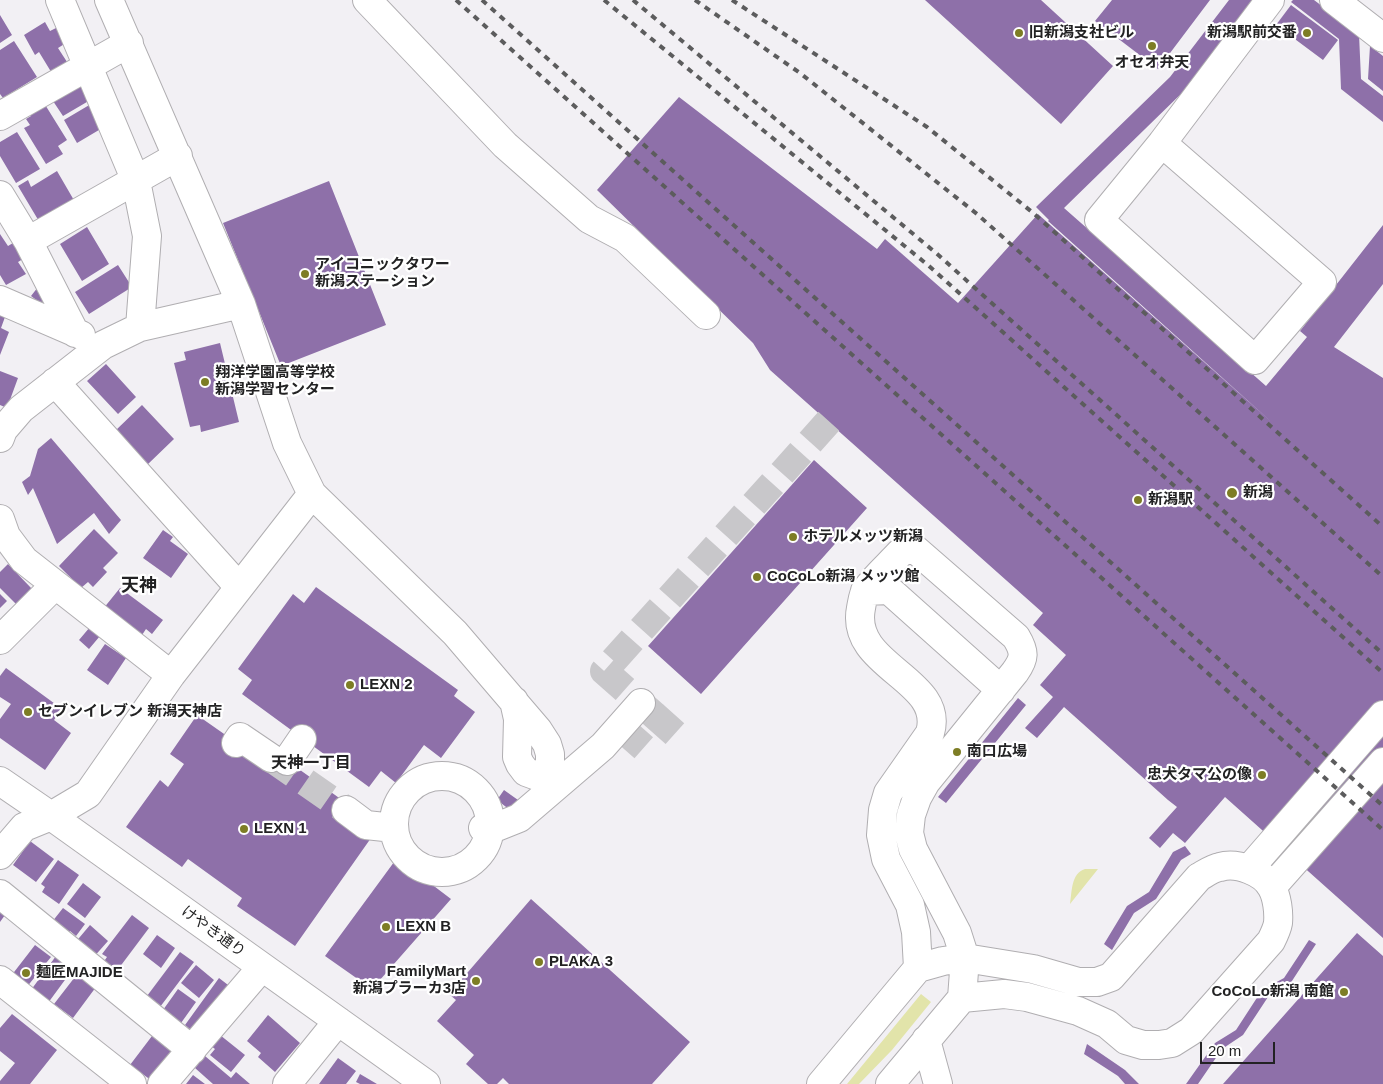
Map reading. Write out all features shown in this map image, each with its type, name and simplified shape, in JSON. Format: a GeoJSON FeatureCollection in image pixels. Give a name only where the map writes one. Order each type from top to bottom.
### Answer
{"type":"FeatureCollection","features":[{"type":"Feature","properties":{"kind":"street"},"geometry":{"type":"LineString","coordinates":[[60,0],[136,181],[147,236],[140,328]]}},
{"type":"Feature","properties":{"kind":"street"},"geometry":{"type":"LineString","coordinates":[[109,0],[241,304],[288,443],[312,494],[455,633],[514,701]]}},
{"type":"Feature","properties":{"kind":"street"},"geometry":{"type":"LineString","coordinates":[[368,0],[505,145],[589,219],[625,238],[706,315]]}},
{"type":"Feature","properties":{"kind":"street"},"geometry":{"type":"LineString","coordinates":[[1162,143],[1322,282],[1255,360],[1098,220],[1162,143],[1270,0]]}},
{"type":"Feature","properties":{"kind":"street"},"geometry":{"type":"LineString","coordinates":[[1334,0],[1383,38]]}},
{"type":"Feature","properties":{"kind":"street"},"geometry":{"type":"LineString","coordinates":[[0,116],[129,43]]}},
{"type":"Feature","properties":{"kind":"street"},"geometry":{"type":"LineString","coordinates":[[28,242],[178,156]]}},
{"type":"Feature","properties":{"kind":"street"},"geometry":{"type":"LineString","coordinates":[[0,195],[28,242],[76,333]]}},
{"type":"Feature","properties":{"kind":"street"},"geometry":{"type":"LineString","coordinates":[[0,300],[104,344]]}},
{"type":"Feature","properties":{"kind":"street"},"geometry":{"type":"LineString","coordinates":[[1,432],[21,409],[104,344],[140,328],[241,304]]}},
{"type":"Feature","properties":{"kind":"street"},"geometry":{"type":"LineString","coordinates":[[54,382],[239,587]]}},
{"type":"Feature","properties":{"kind":"street"},"geometry":{"type":"LineString","coordinates":[[0,855],[24,827],[51,816],[88,794],[171,675],[312,494]]}},
{"type":"Feature","properties":{"kind":"street"},"geometry":{"type":"LineString","coordinates":[[2,530],[24,560],[171,675]]}},
{"type":"Feature","properties":{"kind":"street"},"geometry":{"type":"LineString","coordinates":[[890,1084],[962,998],[966,958],[957,933],[913,849],[909,833],[911,815],[917,798],[926,782],[1021,663],[1022,647],[1016,637],[923,554],[916,550],[906,550],[900,553],[865,591],[860,617],[861,628],[874,652],[922,695],[932,713],[933,723],[930,733],[888,793],[883,810],[881,835],[886,859],[910,905],[916,932],[918,968]]}},
{"type":"Feature","properties":{"kind":"street"},"geometry":{"type":"LineString","coordinates":[[0,640],[55,585]]}},
{"type":"Feature","properties":{"kind":"street"},"geometry":{"type":"LineString","coordinates":[[865,591],[889,590],[1001,690]]}},
{"type":"Feature","properties":{"kind":"street"},"geometry":{"type":"LineString","coordinates":[[486,829],[520,818],[603,746],[641,703]]}},
{"type":"Feature","properties":{"kind":"street"},"geometry":{"type":"LineString","coordinates":[[1249,869],[1383,715]]}},
{"type":"Feature","properties":{"kind":"street"},"geometry":{"type":"LineString","coordinates":[[236,743],[240,737],[279,759],[302,738]]}},
{"type":"Feature","properties":{"kind":"street"},"geometry":{"type":"LineString","coordinates":[[1272,887],[1383,762]]}},
{"type":"Feature","properties":{"kind":"street"},"geometry":{"type":"LineString","coordinates":[[445,776],[464,782],[480,795],[490,821],[486,829],[484,847],[476,858],[465,866],[452,871],[439,872],[426,869],[414,863],[404,853],[397,842],[394,828],[395,814],[408,790],[418,782],[431,777],[445,776]]}},
{"type":"Feature","properties":{"kind":"street","name":"けやき通り"},"geometry":{"type":"LineString","coordinates":[[0,781],[426,1084]]}},
{"type":"Feature","properties":{"kind":"street"},"geometry":{"type":"LineString","coordinates":[[346,810],[366,825],[394,828]]}},
{"type":"Feature","properties":{"kind":"street"},"geometry":{"type":"LineString","coordinates":[[821,1084],[918,968],[942,961],[966,958],[1034,969],[1078,982],[1097,982],[1111,977],[1199,877],[1209,871],[1222,866],[1249,869],[1272,887],[1279,913],[1278,925],[1271,941],[1191,1031],[1172,1043],[1159,1046],[1143,1045],[1126,1040],[1107,1024],[1078,1011],[1027,997],[1004,994],[962,998]]}},
{"type":"Feature","properties":{"kind":"street"},"geometry":{"type":"LineString","coordinates":[[0,894],[192,1050]]}},
{"type":"Feature","properties":{"kind":"street"},"geometry":{"type":"LineString","coordinates":[[162,1084],[262,967]]}},
{"type":"Feature","properties":{"kind":"street"},"geometry":{"type":"LineString","coordinates":[[0,980],[132,1084]]}},
{"type":"Feature","properties":{"kind":"street"},"geometry":{"type":"LineString","coordinates":[[287,1084],[338,1021]]}},
{"type":"Feature","properties":{"kind":"street"},"geometry":{"type":"LineString","coordinates":[[926,1040],[938,1084]]}},
{"type":"Feature","properties":{"kind":"green space"},"geometry":{"type":"Polygon","coordinates":[[[1085,869],[1098,869],[1070,904],[1077,874],[1085,869]]]}},
{"type":"Feature","properties":{"kind":"green space"},"geometry":{"type":"Polygon","coordinates":[[[921,994],[931,1002],[892,1050],[859,1084],[847,1084],[921,994]]]}},
{"type":"Feature","properties":{"kind":"building","name":"旧新潟支社ビル"},"geometry":{"type":"Polygon","coordinates":[[[925,0],[1041,0],[1113,66],[1061,124],[925,0]]]}},
{"type":"Feature","properties":{"kind":"building","name":"オセオ弁天"},"geometry":{"type":"Polygon","coordinates":[[[1112,0],[1210,0],[1158,69],[1095,21],[1112,0]]]}},
{"type":"Feature","properties":{"kind":"building","name":"新潟駅"},"geometry":{"type":"Polygon","coordinates":[[[1229,0],[1253,0],[1185,90],[1064,208],[1266,386],[1307,337],[1300,331],[1383,225],[1383,284],[1334,347],[1383,378],[1383,938],[1225,797],[1185,843],[1173,833],[1160,848],[1149,838],[1177,807],[1064,707],[1037,738],[1025,728],[1053,697],[1040,685],[1066,655],[1033,625],[1043,613],[770,370],[753,343],[597,190],[679,97],[877,249],[885,239],[958,303],[1038,214],[1276,426],[1048,221],[1036,207],[1170,77],[1229,0]]]}},
{"type":"Feature","properties":{"kind":"building"},"geometry":{"type":"Polygon","coordinates":[[[1293,0],[1314,0],[1359,34],[1361,79],[1383,96],[1383,122],[1341,89],[1339,39],[1291,2],[1293,0]]]}},
{"type":"Feature","properties":{"kind":"building","name":"新潟駅前交番"},"geometry":{"type":"Polygon","coordinates":[[[1291,5],[1338,40],[1323,60],[1276,25],[1291,5]]]}},
{"type":"Feature","properties":{"kind":"building"},"geometry":{"type":"Polygon","coordinates":[[[0,15],[12,35],[0,43],[0,15]]]}},
{"type":"Feature","properties":{"kind":"building"},"geometry":{"type":"Polygon","coordinates":[[[45,22],[50,31],[56,28],[66,43],[58,48],[69,65],[53,75],[39,52],[35,55],[24,35],[45,22]]]}},
{"type":"Feature","properties":{"kind":"building"},"geometry":{"type":"Polygon","coordinates":[[[14,41],[37,77],[3,98],[0,94],[0,50],[14,41]]]}},
{"type":"Feature","properties":{"kind":"building"},"geometry":{"type":"Polygon","coordinates":[[[1370,46],[1383,56],[1383,91],[1368,79],[1370,46]]]}},
{"type":"Feature","properties":{"kind":"building"},"geometry":{"type":"Polygon","coordinates":[[[83,84],[92,99],[63,116],[53,101],[83,84]]]}},
{"type":"Feature","properties":{"kind":"building"},"geometry":{"type":"Polygon","coordinates":[[[44,103],[67,140],[58,146],[63,154],[46,164],[24,128],[30,125],[26,119],[31,116],[29,112],[44,103]]]}},
{"type":"Feature","properties":{"kind":"building"},"geometry":{"type":"Polygon","coordinates":[[[91,104],[104,127],[77,143],[64,120],[91,104]]]}},
{"type":"Feature","properties":{"kind":"building"},"geometry":{"type":"Polygon","coordinates":[[[17,132],[40,169],[16,183],[0,156],[0,142],[17,132]]]}},
{"type":"Feature","properties":{"kind":"building"},"geometry":{"type":"Polygon","coordinates":[[[57,171],[75,202],[40,223],[18,186],[28,180],[31,187],[57,171]]]}},
{"type":"Feature","properties":{"kind":"building","name":"アイコニックタワー 新潟ステーション"},"geometry":{"type":"Polygon","coordinates":[[[329,181],[386,325],[281,366],[223,223],[329,181]]]}},
{"type":"Feature","properties":{"kind":"building"},"geometry":{"type":"Polygon","coordinates":[[[87,227],[109,264],[82,281],[60,244],[87,227]]]}},
{"type":"Feature","properties":{"kind":"building"},"geometry":{"type":"Polygon","coordinates":[[[0,234],[8,246],[18,240],[28,256],[18,262],[26,274],[6,285],[0,275],[0,234]]]}},
{"type":"Feature","properties":{"kind":"building"},"geometry":{"type":"Polygon","coordinates":[[[118,265],[132,287],[89,314],[75,292],[118,265]]]}},
{"type":"Feature","properties":{"kind":"building"},"geometry":{"type":"Polygon","coordinates":[[[38,287],[47,308],[31,296],[38,287]]]}},
{"type":"Feature","properties":{"kind":"building"},"geometry":{"type":"Polygon","coordinates":[[[0,315],[5,317],[1,328],[9,332],[0,355],[0,315]]]}},
{"type":"Feature","properties":{"kind":"building"},"geometry":{"type":"Polygon","coordinates":[[[220,343],[239,422],[201,432],[200,425],[190,427],[174,363],[186,360],[184,352],[220,343]]]}},
{"type":"Feature","properties":{"kind":"building"},"geometry":{"type":"Polygon","coordinates":[[[106,364],[136,397],[118,414],[87,381],[106,364]]]}},
{"type":"Feature","properties":{"kind":"building"},"geometry":{"type":"Polygon","coordinates":[[[0,371],[18,378],[7,408],[0,405],[0,371]]]}},
{"type":"Feature","properties":{"kind":"building"},"geometry":{"type":"Polygon","coordinates":[[[142,405],[174,439],[147,465],[115,431],[142,405]]]}},
{"type":"Feature","properties":{"kind":"building"},"geometry":{"type":"Polygon","coordinates":[[[51,438],[121,520],[109,534],[94,513],[57,544],[33,488],[28,495],[22,482],[30,476],[38,449],[51,438]]]}},
{"type":"Feature","properties":{"kind":"building","name":"CoCoLo新潟 メッツ館"},"geometry":{"type":"Polygon","coordinates":[[[814,460],[867,508],[701,694],[648,646],[814,460]]]}},
{"type":"Feature","properties":{"kind":"building"},"geometry":{"type":"Polygon","coordinates":[[[94,529],[118,553],[103,568],[107,572],[93,587],[88,582],[81,588],[59,566],[94,529]]]}},
{"type":"Feature","properties":{"kind":"building"},"geometry":{"type":"Polygon","coordinates":[[[163,530],[173,537],[170,541],[188,554],[171,578],[143,558],[163,530]]]}},
{"type":"Feature","properties":{"kind":"building"},"geometry":{"type":"Polygon","coordinates":[[[8,564],[32,589],[16,604],[0,588],[0,572],[8,564]]]}},
{"type":"Feature","properties":{"kind":"building","name":"LEXN 2"},"geometry":{"type":"Polygon","coordinates":[[[316,587],[458,690],[454,696],[475,712],[441,758],[424,745],[396,783],[381,771],[369,787],[242,694],[252,680],[238,669],[293,594],[304,603],[316,587]]]}},
{"type":"Feature","properties":{"kind":"building"},"geometry":{"type":"Polygon","coordinates":[[[120,588],[163,620],[152,634],[146,629],[140,638],[103,609],[120,588]]]}},
{"type":"Feature","properties":{"kind":"building"},"geometry":{"type":"Polygon","coordinates":[[[0,594],[7,601],[0,608],[0,594]]]}},
{"type":"Feature","properties":{"kind":"building"},"geometry":{"type":"Polygon","coordinates":[[[90,627],[100,636],[89,649],[79,640],[90,627]]]}},
{"type":"Feature","properties":{"kind":"building"},"geometry":{"type":"Polygon","coordinates":[[[105,644],[126,658],[108,685],[87,670],[105,644]]]}},
{"type":"Feature","properties":{"kind":"building"},"geometry":{"type":"Polygon","coordinates":[[[6,668],[62,709],[54,720],[71,733],[45,770],[0,738],[0,719],[11,704],[0,697],[0,676],[6,668]]]}},
{"type":"Feature","properties":{"kind":"building"},"geometry":{"type":"Polygon","coordinates":[[[1018,698],[1026,705],[946,803],[938,797],[1018,698]]]}},
{"type":"Feature","properties":{"kind":"building","name":"LEXN 1"},"geometry":{"type":"Polygon","coordinates":[[[197,715],[267,764],[275,752],[349,805],[371,838],[295,946],[237,906],[242,898],[188,859],[182,867],[126,827],[160,780],[168,787],[184,764],[170,754],[197,715]]]}},
{"type":"Feature","properties":{"kind":"building"},"geometry":{"type":"Polygon","coordinates":[[[504,790],[518,800],[510,810],[497,800],[504,790]]]}},
{"type":"Feature","properties":{"kind":"building"},"geometry":{"type":"Polygon","coordinates":[[[30,841],[54,859],[36,882],[13,865],[30,841]]]}},
{"type":"Feature","properties":{"kind":"building"},"geometry":{"type":"Polygon","coordinates":[[[1185,846],[1191,854],[1181,860],[1156,899],[1134,913],[1112,950],[1104,944],[1127,906],[1149,892],[1173,852],[1185,846]]]}},
{"type":"Feature","properties":{"kind":"building","name":"LEXN B"},"geometry":{"type":"Polygon","coordinates":[[[397,858],[451,899],[372,989],[325,956],[397,858]]]}},
{"type":"Feature","properties":{"kind":"building"},"geometry":{"type":"Polygon","coordinates":[[[58,860],[79,875],[59,904],[42,892],[45,887],[41,884],[58,860]]]}},
{"type":"Feature","properties":{"kind":"building"},"geometry":{"type":"Polygon","coordinates":[[[83,883],[101,897],[85,918],[67,904],[83,883]]]}},
{"type":"Feature","properties":{"kind":"building","name":"PLAKA 3"},"geometry":{"type":"Polygon","coordinates":[[[531,899],[690,1042],[652,1084],[509,1084],[503,1078],[497,1084],[488,1084],[466,1064],[474,1055],[437,1021],[456,1000],[449,994],[531,899]]]}},
{"type":"Feature","properties":{"kind":"building"},"geometry":{"type":"Polygon","coordinates":[[[63,908],[85,924],[76,936],[70,931],[64,939],[48,927],[63,908]]]}},
{"type":"Feature","properties":{"kind":"building"},"geometry":{"type":"Polygon","coordinates":[[[0,911],[5,915],[0,922],[0,911]]]}},
{"type":"Feature","properties":{"kind":"building"},"geometry":{"type":"Polygon","coordinates":[[[132,915],[149,928],[113,976],[100,967],[107,957],[102,954],[132,915]]]}},
{"type":"Feature","properties":{"kind":"building"},"geometry":{"type":"Polygon","coordinates":[[[90,925],[108,941],[92,959],[74,944],[90,925]]]}},
{"type":"Feature","properties":{"kind":"building","name":"CoCoLo新潟 南館"},"geometry":{"type":"Polygon","coordinates":[[[1357,933],[1383,956],[1383,1084],[1223,1084],[1357,933]]]}},
{"type":"Feature","properties":{"kind":"building"},"geometry":{"type":"Polygon","coordinates":[[[157,935],[175,948],[161,968],[143,954],[157,935]]]}},
{"type":"Feature","properties":{"kind":"building"},"geometry":{"type":"Polygon","coordinates":[[[1309,940],[1316,944],[1290,984],[1268,997],[1243,1035],[1222,1049],[1198,1084],[1186,1084],[1215,1043],[1236,1030],[1262,990],[1284,978],[1309,940]]]}},
{"type":"Feature","properties":{"kind":"building"},"geometry":{"type":"Polygon","coordinates":[[[35,945],[51,957],[26,988],[11,976],[35,945]]]}},
{"type":"Feature","properties":{"kind":"building"},"geometry":{"type":"Polygon","coordinates":[[[180,952],[194,962],[160,1007],[147,996],[180,952]]]}},
{"type":"Feature","properties":{"kind":"building"},"geometry":{"type":"Polygon","coordinates":[[[56,956],[73,969],[48,1003],[31,990],[56,956]]]}},
{"type":"Feature","properties":{"kind":"building"},"geometry":{"type":"Polygon","coordinates":[[[196,965],[214,980],[199,998],[181,983],[196,965]]]}},
{"type":"Feature","properties":{"kind":"building"},"geometry":{"type":"Polygon","coordinates":[[[78,973],[96,987],[73,1018],[54,1004],[78,973]]]}},
{"type":"Feature","properties":{"kind":"building"},"geometry":{"type":"Polygon","coordinates":[[[219,978],[232,988],[197,1035],[185,1025],[219,978]]]}},
{"type":"Feature","properties":{"kind":"building"},"geometry":{"type":"Polygon","coordinates":[[[178,989],[196,1002],[181,1023],[163,1010],[178,989]]]}},
{"type":"Feature","properties":{"kind":"building"},"geometry":{"type":"Polygon","coordinates":[[[12,1014],[57,1050],[30,1084],[0,1084],[0,1081],[15,1063],[0,1051],[0,1028],[12,1014]]]}},
{"type":"Feature","properties":{"kind":"building"},"geometry":{"type":"Polygon","coordinates":[[[268,1015],[300,1043],[275,1072],[258,1057],[261,1053],[247,1041],[268,1015]]]}},
{"type":"Feature","properties":{"kind":"building"},"geometry":{"type":"Polygon","coordinates":[[[220,1035],[245,1055],[231,1072],[210,1055],[215,1049],[211,1046],[220,1035]]]}},
{"type":"Feature","properties":{"kind":"building"},"geometry":{"type":"Polygon","coordinates":[[[152,1036],[177,1055],[155,1083],[130,1065],[152,1036]]]}},
{"type":"Feature","properties":{"kind":"building"},"geometry":{"type":"Polygon","coordinates":[[[1087,1044],[1125,1070],[1139,1084],[1125,1084],[1118,1076],[1084,1054],[1087,1044]]]}},
{"type":"Feature","properties":{"kind":"building"},"geometry":{"type":"Polygon","coordinates":[[[205,1056],[231,1078],[236,1072],[250,1084],[213,1084],[195,1068],[205,1056]]]}},
{"type":"Feature","properties":{"kind":"building"},"geometry":{"type":"Polygon","coordinates":[[[338,1058],[356,1071],[346,1084],[319,1084],[338,1058]]]}},
{"type":"Feature","properties":{"kind":"building"},"geometry":{"type":"Polygon","coordinates":[[[360,1074],[377,1084],[360,1084],[356,1082],[360,1074]]]}},
{"type":"Feature","properties":{"kind":"building"},"geometry":{"type":"Polygon","coordinates":[[[193,1075],[205,1084],[186,1084],[193,1075]]]}},
{"type":"Feature","properties":{"kind":"tunnel"},"geometry":{"type":"LineString","coordinates":[[624,749],[654,715],[604,671],[829,421]]}},
{"type":"Feature","properties":{"kind":"tunnel"},"geometry":{"type":"LineString","coordinates":[[654,715],[681,739]]}},
{"type":"Feature","properties":{"kind":"tunnel"},"geometry":{"type":"LineString","coordinates":[[271,758],[346,810]]}},
{"type":"Feature","properties":{"kind":"railway"},"geometry":{"type":"LineString","coordinates":[[456,0],[1383,830]]}},
{"type":"Feature","properties":{"kind":"railway"},"geometry":{"type":"LineString","coordinates":[[482,0],[1383,806]]}},
{"type":"Feature","properties":{"kind":"railway"},"geometry":{"type":"LineString","coordinates":[[604,0],[929,266],[1383,673]]}},
{"type":"Feature","properties":{"kind":"railway"},"geometry":{"type":"LineString","coordinates":[[633,0],[936,253],[1383,654]]}},
{"type":"Feature","properties":{"kind":"railway"},"geometry":{"type":"LineString","coordinates":[[695,0],[800,73],[977,214],[1383,577]]}},
{"type":"Feature","properties":{"kind":"railway"},"geometry":{"type":"LineString","coordinates":[[732,0],[927,127],[1032,212],[1383,527]]}},
{"type":"Feature","properties":{"kind":"place","name":"旧新潟支社ビル"},"geometry":{"type":"Point","coordinates":[1019,33]}},
{"type":"Feature","properties":{"kind":"place","name":"新潟駅前交番"},"geometry":{"type":"Point","coordinates":[1307,33]}},
{"type":"Feature","properties":{"kind":"place","name":"オセオ弁天"},"geometry":{"type":"Point","coordinates":[1152,46]}},
{"type":"Feature","properties":{"kind":"place","name":"アイコニックタワー 新潟ステーション"},"geometry":{"type":"Point","coordinates":[305,274]}},
{"type":"Feature","properties":{"kind":"place","name":"翔洋学園高等学校 新潟学習センター"},"geometry":{"type":"Point","coordinates":[205,382]}},
{"type":"Feature","properties":{"kind":"place","name":"新潟"},"geometry":{"type":"Point","coordinates":[1232,493]}},
{"type":"Feature","properties":{"kind":"place","name":"新潟駅"},"geometry":{"type":"Point","coordinates":[1138,500]}},
{"type":"Feature","properties":{"kind":"place","name":"ホテルメッツ新潟"},"geometry":{"type":"Point","coordinates":[793,537]}},
{"type":"Feature","properties":{"kind":"place","name":"CoCoLo新潟 メッツ館"},"geometry":{"type":"Point","coordinates":[757,577]}},
{"type":"Feature","properties":{"kind":"place","name":"LEXN 2"},"geometry":{"type":"Point","coordinates":[350,685]}},
{"type":"Feature","properties":{"kind":"place","name":"セブンイレブン 新潟天神店"},"geometry":{"type":"Point","coordinates":[28,712]}},
{"type":"Feature","properties":{"kind":"place","name":"南口広場"},"geometry":{"type":"Point","coordinates":[957,752]}},
{"type":"Feature","properties":{"kind":"place","name":"忠犬タマ公の像"},"geometry":{"type":"Point","coordinates":[1262,775]}},
{"type":"Feature","properties":{"kind":"place","name":"LEXN 1"},"geometry":{"type":"Point","coordinates":[244,829]}},
{"type":"Feature","properties":{"kind":"place","name":"LEXN B"},"geometry":{"type":"Point","coordinates":[386,927]}},
{"type":"Feature","properties":{"kind":"place","name":"PLAKA 3"},"geometry":{"type":"Point","coordinates":[539,962]}},
{"type":"Feature","properties":{"kind":"place","name":"麺匠MAJIDE"},"geometry":{"type":"Point","coordinates":[26,973]}},
{"type":"Feature","properties":{"kind":"place","name":"FamilyMart 新潟プラーカ3店"},"geometry":{"type":"Point","coordinates":[476,981]}},
{"type":"Feature","properties":{"kind":"place","name":"CoCoLo新潟 南館"},"geometry":{"type":"Point","coordinates":[1344,992]}},
{"type":"Feature","properties":{"kind":"district","name":"天神"},"geometry":{"type":"Point","coordinates":[139,586]}},
{"type":"Feature","properties":{"kind":"district","name":"天神一丁目"},"geometry":{"type":"Point","coordinates":[311,764]}}]}
